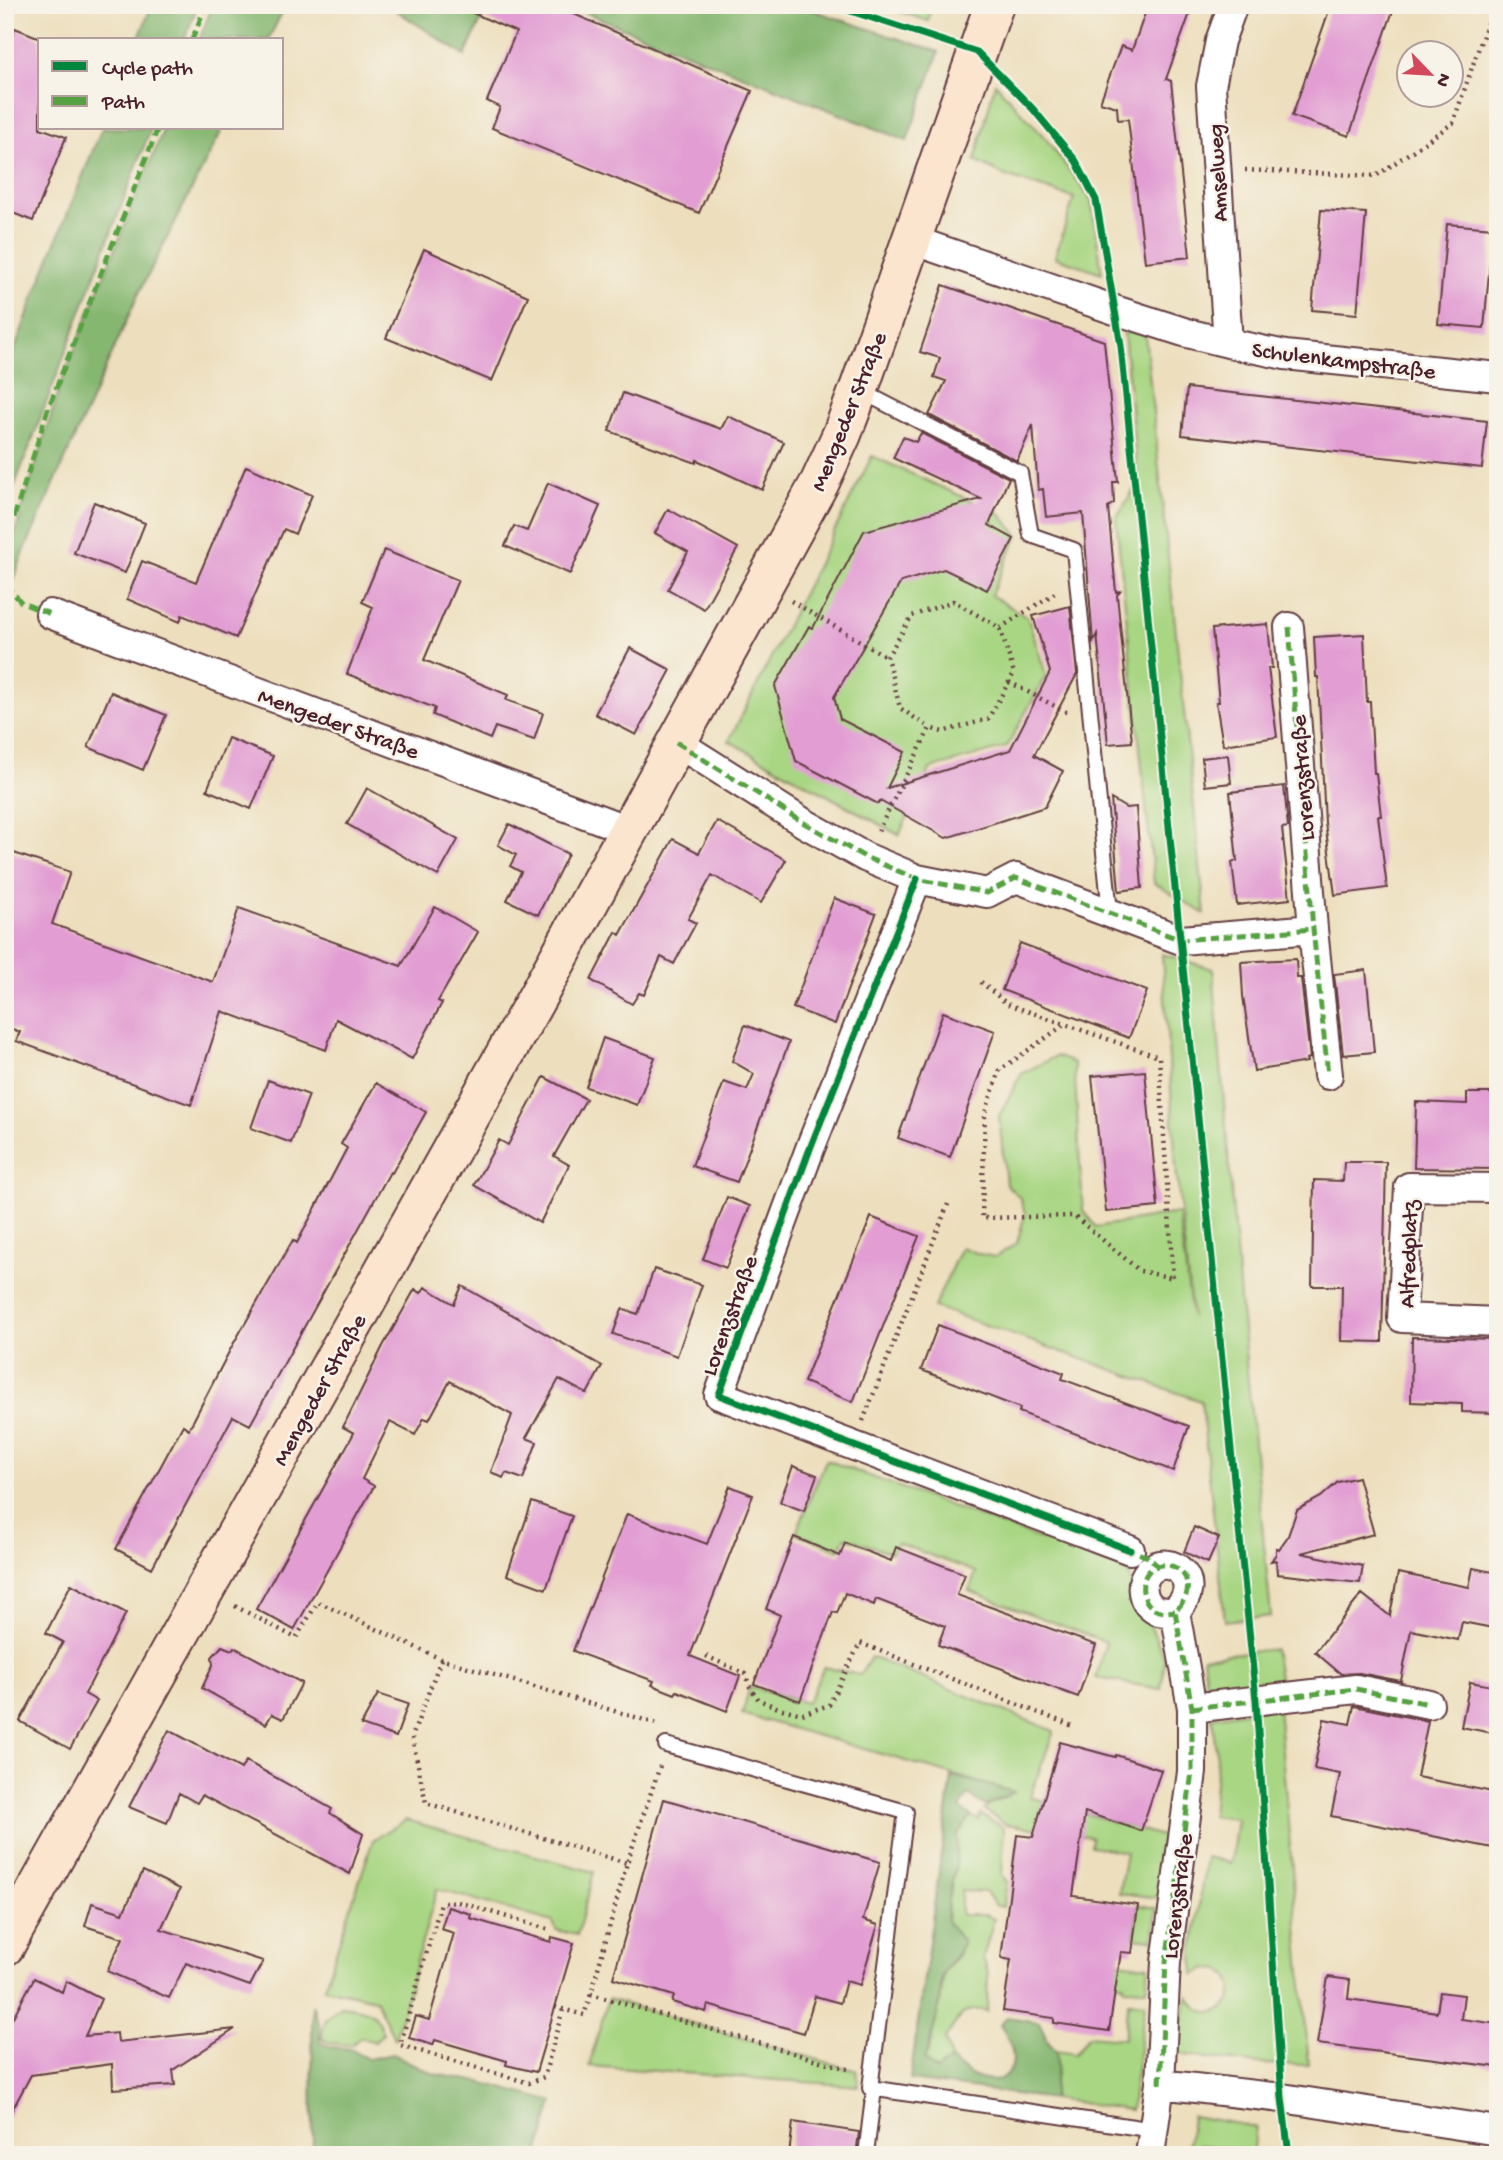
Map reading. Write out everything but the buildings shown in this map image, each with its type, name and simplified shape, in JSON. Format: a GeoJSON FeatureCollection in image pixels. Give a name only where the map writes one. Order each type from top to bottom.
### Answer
{"type":"FeatureCollection","features":[{"type":"Feature","properties":{"kind":"main road","name":"Mengeder Straße"},"geometry":{"type":"LineString","coordinates":[[5,1946],[530,1010],[820,482],[859,390],[994,5]]}},
{"type":"Feature","properties":{"kind":"street","name":"Amselweg"},"geometry":{"type":"LineString","coordinates":[[1228,343],[1211,86],[1220,41],[1233,5]]}},
{"type":"Feature","properties":{"kind":"street","name":"Schulenkampstraße"},"geometry":{"type":"LineString","coordinates":[[912,240],[1115,310],[1228,343],[1285,355],[1498,377]]}},
{"type":"Feature","properties":{"kind":"street","name":"Mengeder Straße"},"geometry":{"type":"LineString","coordinates":[[50,614],[628,830]]}},
{"type":"Feature","properties":{"kind":"street","name":"Lorenzstraße"},"geometry":{"type":"LineString","coordinates":[[1289,628],[1312,929],[1328,1075]]}},
{"type":"Feature","properties":{"kind":"street"},"geometry":{"type":"LineString","coordinates":[[676,742],[804,823],[865,857],[917,879],[987,893],[1016,878],[1181,940],[1312,929]]}},
{"type":"Feature","properties":{"kind":"street","name":"Lorenzstraße"},"geometry":{"type":"LineString","coordinates":[[917,879],[811,1146],[719,1395],[1130,1550]]}},
{"type":"Feature","properties":{"kind":"street","name":"Alfredplatz"},"geometry":{"type":"LineString","coordinates":[[1498,1188],[1409,1186],[1402,1318],[1498,1322]]}},
{"type":"Feature","properties":{"kind":"street","name":"Lorenzstraße"},"geometry":{"type":"LineString","coordinates":[[1152,2142],[1160,2084],[1166,1962],[1192,1772],[1192,1708],[1175,1611]]}},
{"type":"Feature","properties":{"kind":"street"},"geometry":{"type":"LineString","coordinates":[[1192,1708],[1356,1689],[1429,1704]]}},
{"type":"Feature","properties":{"kind":"street"},"geometry":{"type":"LineString","coordinates":[[1160,2084],[1282,2098],[1498,2131]]}},
{"type":"Feature","properties":{"kind":"lane"},"geometry":{"type":"LineString","coordinates":[[859,390],[1020,472],[1031,535],[1074,550],[1110,913]]}},
{"type":"Feature","properties":{"kind":"lane"},"geometry":{"type":"LineString","coordinates":[[666,1745],[906,1812],[866,2155]]}},
{"type":"Feature","properties":{"kind":"lane"},"geometry":{"type":"LineString","coordinates":[[873,2082],[1152,2142]]}},
{"type":"Feature","properties":{"kind":"path"},"geometry":{"type":"LineString","coordinates":[[1215,168],[1376,176],[1453,123],[1488,21],[1498,23]]}},
{"type":"Feature","properties":{"kind":"path"},"geometry":{"type":"LineString","coordinates":[[1000,628],[1078,578]]}},
{"type":"Feature","properties":{"kind":"path"},"geometry":{"type":"LineString","coordinates":[[764,585],[887,657],[900,708],[930,728],[942,732],[988,719],[1014,673],[1000,628],[953,601],[912,616],[887,657]]}},
{"type":"Feature","properties":{"kind":"path"},"geometry":{"type":"LineString","coordinates":[[1009,682],[1093,725]]}},
{"type":"Feature","properties":{"kind":"path"},"geometry":{"type":"LineString","coordinates":[[865,857],[930,728]]}},
{"type":"Feature","properties":{"kind":"path"},"geometry":{"type":"LineString","coordinates":[[981,982],[1007,1004],[1160,1057],[1173,1279],[1140,1271],[1074,1216],[982,1218],[985,1113],[1000,1070],[1064,1025]]}},
{"type":"Feature","properties":{"kind":"path"},"geometry":{"type":"LineString","coordinates":[[854,1445],[948,1204]]}},
{"type":"Feature","properties":{"kind":"path"},"geometry":{"type":"LineString","coordinates":[[205,1589],[296,1638],[318,1602],[441,1659],[672,1728],[627,1863],[584,2015],[555,2007]]}},
{"type":"Feature","properties":{"kind":"path"},"geometry":{"type":"LineString","coordinates":[[706,1656],[746,1674],[750,1687],[759,1700],[802,1714],[829,1705],[859,1643],[1075,1727]]}},
{"type":"Feature","properties":{"kind":"path"},"geometry":{"type":"LineString","coordinates":[[441,1659],[412,1737],[426,1803],[627,1863]]}},
{"type":"Feature","properties":{"kind":"path"},"geometry":{"type":"LineString","coordinates":[[547,1929],[458,1902],[441,1903],[400,2045],[528,2083],[544,2077],[563,2009]]}},
{"type":"Feature","properties":{"kind":"path"},"geometry":{"type":"LineString","coordinates":[[591,1994],[873,2082]]}},
{"type":"Feature","properties":{"kind":"green space"},"geometry":{"type":"Polygon","coordinates":[[[152,5],[198,5],[185,38],[139,38],[152,5]]]}},
{"type":"Feature","properties":{"kind":"green space"},"geometry":{"type":"Polygon","coordinates":[[[213,5],[286,5],[269,38],[200,38],[213,5]]]}},
{"type":"Feature","properties":{"kind":"green space"},"geometry":{"type":"Polygon","coordinates":[[[388,5],[488,5],[465,56],[388,5]]]}},
{"type":"Feature","properties":{"kind":"green space"},"geometry":{"type":"Polygon","coordinates":[[[566,5],[797,5],[939,52],[907,141],[566,5]]]}},
{"type":"Feature","properties":{"kind":"green space"},"geometry":{"type":"Polygon","coordinates":[[[881,5],[932,5],[928,21],[881,5]]]}},
{"type":"Feature","properties":{"kind":"green space"},"geometry":{"type":"Polygon","coordinates":[[[995,83],[1045,138],[1091,200],[1102,273],[1055,257],[1074,198],[1003,175],[975,161],[995,83]]]}},
{"type":"Feature","properties":{"kind":"green space"},"geometry":{"type":"Polygon","coordinates":[[[101,130],[150,130],[5,511],[5,376],[101,130]]]}},
{"type":"Feature","properties":{"kind":"green space"},"geometry":{"type":"Polygon","coordinates":[[[163,130],[222,130],[137,297],[23,554],[5,605],[5,524],[14,536],[61,383],[163,130]]]}},
{"type":"Feature","properties":{"kind":"green space"},"geometry":{"type":"Polygon","coordinates":[[[1124,332],[1145,334],[1205,914],[1154,883],[1116,518],[1138,483],[1124,332]]]}},
{"type":"Feature","properties":{"kind":"green space"},"geometry":{"type":"Polygon","coordinates":[[[872,456],[999,513],[1018,535],[991,595],[1028,618],[1046,675],[1007,747],[930,769],[899,835],[729,741],[872,456]]]}},
{"type":"Feature","properties":{"kind":"green space"},"geometry":{"type":"Polygon","coordinates":[[[1162,954],[1213,969],[1241,1310],[1271,1616],[1225,1621],[1201,1401],[934,1307],[961,1247],[995,1257],[1017,1243],[1025,1214],[1020,1198],[1006,1184],[999,1116],[1021,1074],[1056,1056],[1074,1063],[1083,1211],[1096,1227],[1178,1213],[1192,1317],[1176,1167],[1162,954]]]}},
{"type":"Feature","properties":{"kind":"green space"},"geometry":{"type":"Polygon","coordinates":[[[826,1460],[1127,1571],[1165,1660],[1161,1689],[1096,1678],[1106,1642],[969,1591],[976,1572],[897,1543],[891,1553],[845,1537],[839,1550],[796,1533],[826,1460]]]}},
{"type":"Feature","properties":{"kind":"green space"},"geometry":{"type":"Polygon","coordinates":[[[1274,1649],[1280,1683],[1246,1692],[1207,1695],[1203,1657],[1274,1649]]]}},
{"type":"Feature","properties":{"kind":"green space"},"geometry":{"type":"Polygon","coordinates":[[[871,1657],[1054,1731],[1030,1797],[1168,1838],[1160,1898],[1119,1893],[1126,1852],[1091,1846],[1092,1837],[1006,1824],[984,1810],[1013,1792],[742,1714],[750,1687],[807,1703],[824,1667],[860,1675],[871,1657]]]}},
{"type":"Feature","properties":{"kind":"green space"},"geometry":{"type":"Polygon","coordinates":[[[1278,1706],[1309,2065],[1258,2064],[1183,2055],[1178,2048],[1189,1996],[1196,2007],[1215,2011],[1224,2007],[1233,1991],[1230,1981],[1221,1970],[1206,1968],[1194,1975],[1193,1948],[1206,1857],[1231,1863],[1237,1819],[1212,1816],[1217,1759],[1212,1717],[1278,1706]]]}},
{"type":"Feature","properties":{"kind":"green space"},"geometry":{"type":"Polygon","coordinates":[[[952,1776],[1014,1792],[986,1806],[968,1795],[960,1808],[971,1816],[957,1835],[956,1865],[948,1900],[947,1921],[963,1942],[943,1974],[939,2007],[924,2060],[936,2071],[951,2059],[966,2072],[980,2079],[993,2081],[1004,2077],[1011,2070],[1013,2058],[1010,2043],[1000,2025],[1007,2017],[1039,2022],[1048,2042],[1056,2051],[1057,2066],[1052,2099],[910,2080],[952,1776]]]}},
{"type":"Feature","properties":{"kind":"green space"},"geometry":{"type":"Polygon","coordinates":[[[981,1814],[1004,1828],[1002,1875],[1007,1882],[1003,1907],[995,1905],[986,1892],[961,1891],[961,1915],[986,1915],[994,1919],[983,1957],[988,1974],[987,2012],[973,2010],[961,2016],[945,2039],[951,2059],[936,2071],[924,2060],[940,2005],[944,1971],[959,1954],[947,1921],[948,1900],[956,1865],[957,1835],[971,1816],[978,1820],[981,1814]]]}},
{"type":"Feature","properties":{"kind":"green space"},"geometry":{"type":"Polygon","coordinates":[[[406,1820],[594,1872],[577,1935],[556,1930],[553,1922],[437,1889],[395,2039],[375,1999],[324,1988],[373,1840],[406,1820]]]}},
{"type":"Feature","properties":{"kind":"green space"},"geometry":{"type":"Polygon","coordinates":[[[1138,1905],[1157,1908],[1153,1940],[1134,1938],[1138,1905]]]}},
{"type":"Feature","properties":{"kind":"green space"},"geometry":{"type":"Polygon","coordinates":[[[1111,1961],[1149,1966],[1146,1989],[1124,1988],[1124,1984],[1108,1981],[1111,1961]]]}},
{"type":"Feature","properties":{"kind":"green space"},"geometry":{"type":"Polygon","coordinates":[[[608,1999],[857,2071],[858,2086],[589,2066],[608,1999]]]}},
{"type":"Feature","properties":{"kind":"green space"},"geometry":{"type":"Polygon","coordinates":[[[1128,2002],[1145,2003],[1131,2110],[1052,2099],[1057,2066],[1056,2051],[1075,2054],[1088,2036],[1124,2039],[1128,2002]]]}},
{"type":"Feature","properties":{"kind":"green space"},"geometry":{"type":"Polygon","coordinates":[[[312,2005],[319,2023],[320,2041],[330,2047],[350,2049],[368,2059],[393,2054],[434,2074],[480,2082],[553,2102],[538,2155],[313,2155],[312,2005]]]}},
{"type":"Feature","properties":{"kind":"green space"},"geometry":{"type":"Polygon","coordinates":[[[341,2006],[368,2011],[376,2019],[383,2033],[375,2042],[361,2037],[351,2045],[330,2043],[322,2038],[326,2019],[341,2006]]]}},
{"type":"Feature","properties":{"kind":"green space"},"geometry":{"type":"Polygon","coordinates":[[[1192,2116],[1256,2127],[1252,2155],[1246,2155],[1246,2150],[1200,2145],[1198,2155],[1187,2155],[1192,2116]]]}},
{"type":"Feature","properties":{"kind":"marked path"},"geometry":{"type":"LineString","coordinates":[[193,38],[206,5]]}},
{"type":"Feature","properties":{"kind":"marked path"},"geometry":{"type":"LineString","coordinates":[[5,546],[48,409],[157,130]]}},
{"type":"Feature","properties":{"kind":"marked path"},"geometry":{"type":"LineString","coordinates":[[5,584],[22,603],[50,614]]}},
{"type":"Feature","properties":{"kind":"marked path"},"geometry":{"type":"LineString","coordinates":[[1289,627],[1313,929],[1328,1075]]}},
{"type":"Feature","properties":{"kind":"marked path"},"geometry":{"type":"LineString","coordinates":[[676,742],[804,823],[865,857],[917,879],[987,893],[1016,878],[1181,940],[1313,929]]}},
{"type":"Feature","properties":{"kind":"marked path"},"geometry":{"type":"LineString","coordinates":[[1125,1548],[1148,1557],[1158,1566]]}},
{"type":"Feature","properties":{"kind":"marked path"},"geometry":{"type":"LineString","coordinates":[[1160,2084],[1166,1962],[1192,1772],[1192,1708],[1175,1611],[1184,1600],[1186,1580],[1175,1567],[1157,1566],[1146,1575],[1144,1596],[1150,1606],[1157,1610],[1175,1611]]}},
{"type":"Feature","properties":{"kind":"marked path"},"geometry":{"type":"LineString","coordinates":[[1192,1708],[1356,1689],[1429,1704]]}},
{"type":"Feature","properties":{"kind":"cycle path"},"geometry":{"type":"LineString","coordinates":[[832,5],[977,52],[1033,109],[1076,161],[1096,200],[1121,346],[1256,1700],[1282,2098],[1289,2155]]}},
{"type":"Feature","properties":{"kind":"cycle path"},"geometry":{"type":"LineString","coordinates":[[917,879],[811,1146],[719,1395],[1130,1550]]}}]}
